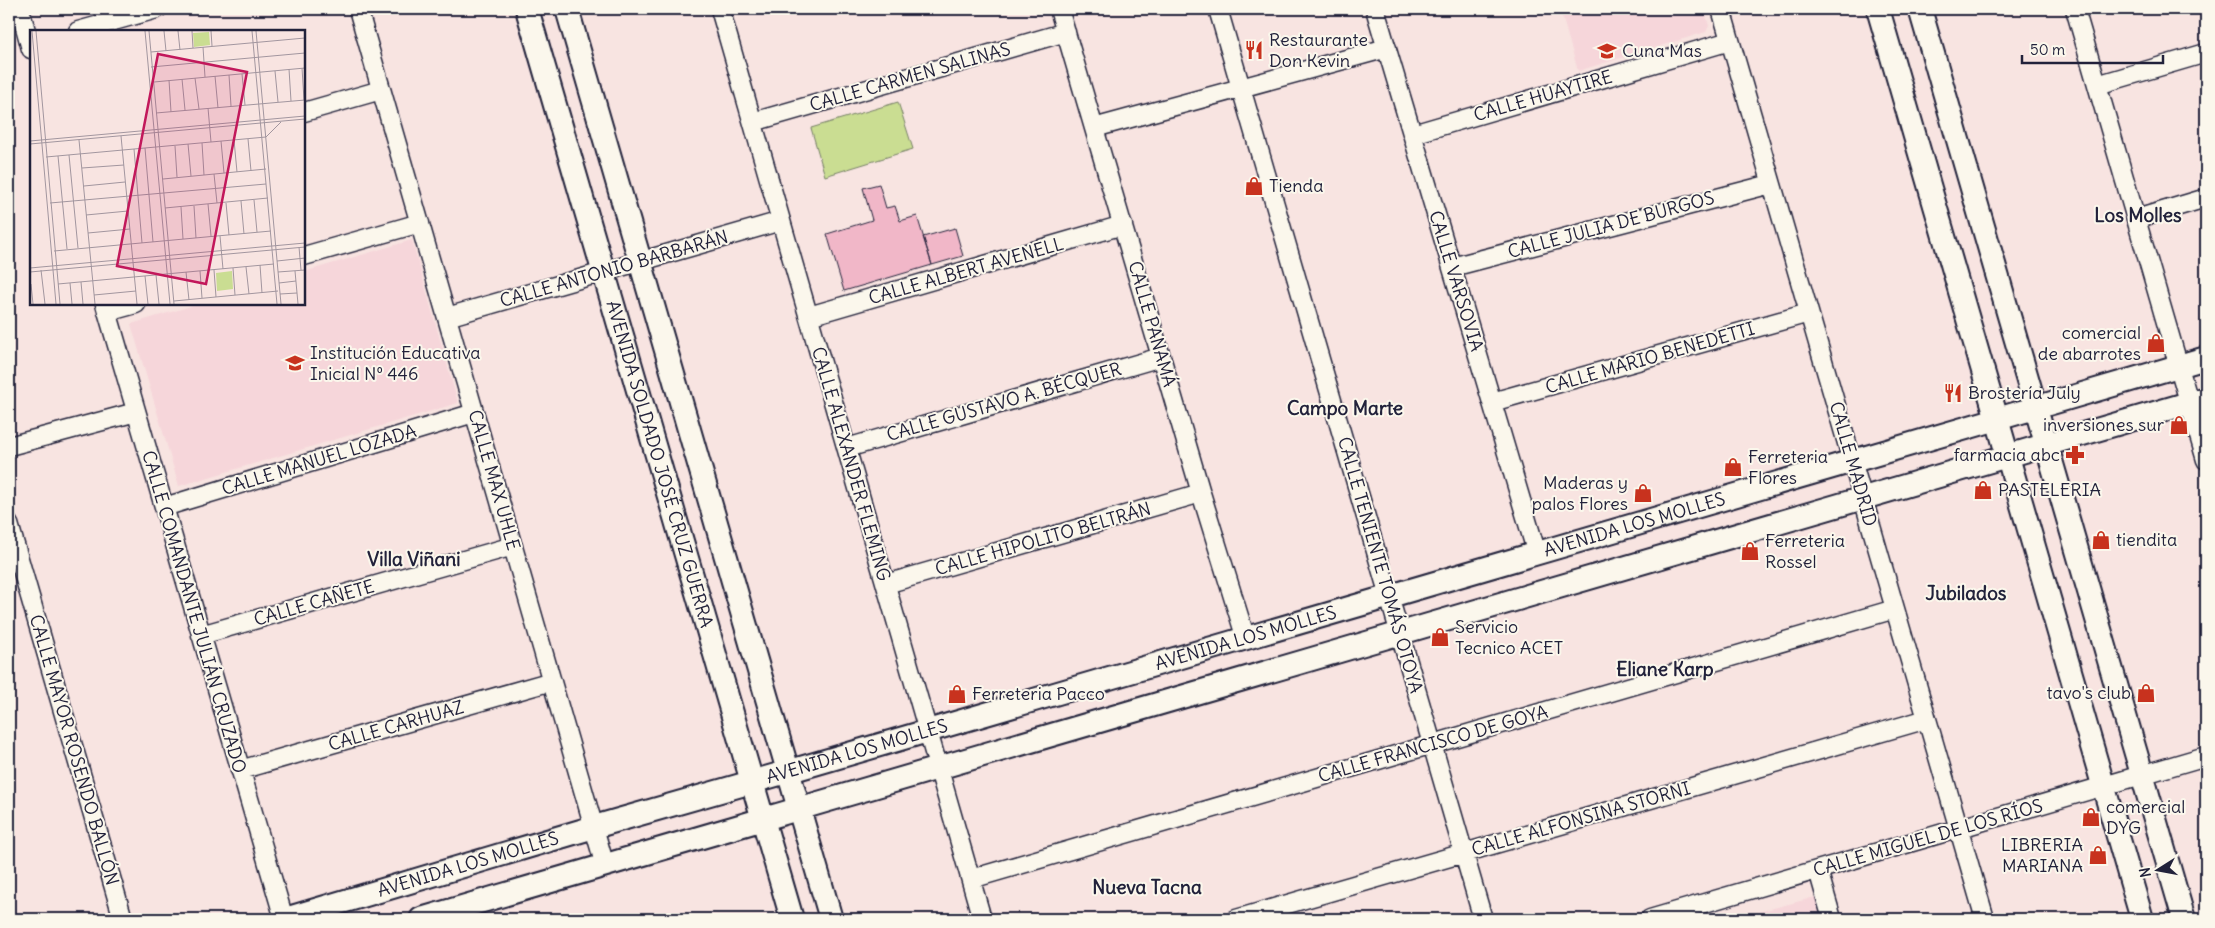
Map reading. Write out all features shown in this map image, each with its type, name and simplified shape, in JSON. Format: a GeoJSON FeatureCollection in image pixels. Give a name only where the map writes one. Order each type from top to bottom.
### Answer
{"type":"FeatureCollection","features":[{"type":"Feature","properties":{"kind":"street"},"geometry":{"type":"LineString","coordinates":[[20,9],[30,43]]}},
{"type":"Feature","properties":{"kind":"street"},"geometry":{"type":"LineString","coordinates":[[82,30],[157,9]]}},
{"type":"Feature","properties":{"kind":"street","name":"CALLE MAX UHLE"},"geometry":{"type":"LineString","coordinates":[[358,9],[605,866]]}},
{"type":"Feature","properties":{"kind":"street","name":"AVENIDA SOLDADO JOSÉ CRUZ GUERRA"},"geometry":{"type":"LineString","coordinates":[[527,9],[792,919]]}},
{"type":"Feature","properties":{"kind":"street"},"geometry":{"type":"LineString","coordinates":[[566,9],[831,919]]}},
{"type":"Feature","properties":{"kind":"street","name":"CALLE ALEXANDER FLEMING"},"geometry":{"type":"LineString","coordinates":[[720,9],[982,919]]}},
{"type":"Feature","properties":{"kind":"street","name":"CALLE PANAMÁ"},"geometry":{"type":"LineString","coordinates":[[1060,9],[1201,493],[1246,639]]}},
{"type":"Feature","properties":{"kind":"street","name":"CALLE TENIENTE TOMÁS OTOYA"},"geometry":{"type":"LineString","coordinates":[[1218,9],[1483,919]]}},
{"type":"Feature","properties":{"kind":"street","name":"CALLE VARSOVIA"},"geometry":{"type":"LineString","coordinates":[[1375,9],[1537,554]]}},
{"type":"Feature","properties":{"kind":"street","name":"CALLE MADRID"},"geometry":{"type":"LineString","coordinates":[[1721,9],[1984,919]]}},
{"type":"Feature","properties":{"kind":"street"},"geometry":{"type":"LineString","coordinates":[[1878,9],[2142,919]]}},
{"type":"Feature","properties":{"kind":"street"},"geometry":{"type":"LineString","coordinates":[[1920,9],[2184,919]]}},
{"type":"Feature","properties":{"kind":"street"},"geometry":{"type":"LineString","coordinates":[[2075,9],[2179,366],[2198,401],[2206,460]]}},
{"type":"Feature","properties":{"kind":"street","name":"CALLE CARMEN SALINAS"},"geometry":{"type":"LineString","coordinates":[[753,122],[1066,32]]}},
{"type":"Feature","properties":{"kind":"street","name":"CALLE HUAYTIRE"},"geometry":{"type":"LineString","coordinates":[[1412,134],[1730,41]]}},
{"type":"Feature","properties":{"kind":"street"},"geometry":{"type":"LineString","coordinates":[[1094,128],[1387,48]]}},
{"type":"Feature","properties":{"kind":"street"},"geometry":{"type":"LineString","coordinates":[[2097,85],[2206,53]]}},
{"type":"Feature","properties":{"kind":"street"},"geometry":{"type":"LineString","coordinates":[[305,112],[381,90]]}},
{"type":"Feature","properties":{"kind":"street","name":"CALLE JULIA DE BURGOS"},"geometry":{"type":"LineString","coordinates":[[1452,267],[1771,184]]}},
{"type":"Feature","properties":{"kind":"street"},"geometry":{"type":"LineString","coordinates":[[2136,219],[2206,198]]}},
{"type":"Feature","properties":{"kind":"street","name":"CALLE ANTONIO BARBARÁN"},"geometry":{"type":"LineString","coordinates":[[447,317],[782,220]]}},
{"type":"Feature","properties":{"kind":"street"},"geometry":{"type":"LineString","coordinates":[[305,256],[420,223]]}},
{"type":"Feature","properties":{"kind":"street","name":"CALLE ALBERT AVENELL"},"geometry":{"type":"LineString","coordinates":[[809,316],[1123,225]]}},
{"type":"Feature","properties":{"kind":"street"},"geometry":{"type":"LineString","coordinates":[[106,308],[128,305]]}},
{"type":"Feature","properties":{"kind":"street","name":"CALLE COMANDANTE JULIÁN CRUZADO"},"geometry":{"type":"LineString","coordinates":[[106,308],[284,919]]}},
{"type":"Feature","properties":{"kind":"street","name":"CALLE MARIO BENEDETTI"},"geometry":{"type":"LineString","coordinates":[[1492,402],[1809,313]]}},
{"type":"Feature","properties":{"kind":"street","name":"CALLE GUSTAVO A. BÉCQUER"},"geometry":{"type":"LineString","coordinates":[[847,448],[1161,357]]}},
{"type":"Feature","properties":{"kind":"street","name":"AVENIDA LOS MOLLES"},"geometry":{"type":"LineString","coordinates":[[284,919],[2206,358]]}},
{"type":"Feature","properties":{"kind":"street"},"geometry":{"type":"LineString","coordinates":[[421,919],[2198,401]]}},
{"type":"Feature","properties":{"kind":"street"},"geometry":{"type":"LineString","coordinates":[[9,446],[136,412]]}},
{"type":"Feature","properties":{"kind":"street","name":"CALLE MANUEL LOZADA"},"geometry":{"type":"LineString","coordinates":[[164,507],[474,413]]}},
{"type":"Feature","properties":{"kind":"street","name":"CALLE HIPOLITO BELTRÁN"},"geometry":{"type":"LineString","coordinates":[[886,584],[1201,493]]}},
{"type":"Feature","properties":{"kind":"street","name":"CALLE MAYOR ROSENDO BALLÓN"},"geometry":{"type":"LineString","coordinates":[[9,524],[123,919]]}},
{"type":"Feature","properties":{"kind":"street","name":"CALLE CAÑETE"},"geometry":{"type":"LineString","coordinates":[[202,635],[513,546]]}},
{"type":"Feature","properties":{"kind":"street","name":"CALLE FRANCISCO DE GOYA"},"geometry":{"type":"LineString","coordinates":[[971,879],[1895,610]]}},
{"type":"Feature","properties":{"kind":"street","name":"CALLE CARHUAZ"},"geometry":{"type":"LineString","coordinates":[[240,770],[552,682]]}},
{"type":"Feature","properties":{"kind":"street","name":"CALLE ALFONSINA STORNI"},"geometry":{"type":"LineString","coordinates":[[1236,919],[1927,719]]}},
{"type":"Feature","properties":{"kind":"street","name":"CALLE MIGUEL DE LOS RÍOS"},"geometry":{"type":"LineString","coordinates":[[1650,919],[2206,756]]}},
{"type":"Feature","properties":{"kind":"street"},"geometry":{"type":"LineString","coordinates":[[1818,870],[1832,919]]}},
{"type":"Feature","properties":{"kind":"shaded area","name":"Cuna Mas"},"geometry":{"type":"Polygon","coordinates":[[[1560,9],[1704,9],[1709,26],[1706,32],[1578,71],[1560,9]]]}},
{"type":"Feature","properties":{"kind":"shaded area","name":"Institución Educativa Inicial Nº 446"},"geometry":{"type":"Polygon","coordinates":[[[412,240],[458,403],[179,486],[131,324],[195,305],[305,305],[305,272],[412,240]]]}},
{"type":"Feature","properties":{"kind":"shaded area"},"geometry":{"type":"Polygon","coordinates":[[[1819,896],[1825,919],[1732,919],[1819,896]]]}},
{"type":"Feature","properties":{"kind":"green space"},"geometry":{"type":"Polygon","coordinates":[[[898,102],[913,149],[825,176],[811,128],[898,102]]]}},
{"type":"Feature","properties":{"kind":"building"},"geometry":{"type":"Polygon","coordinates":[[[879,184],[886,208],[895,206],[900,221],[917,216],[932,265],[844,291],[827,234],[872,220],[863,188],[879,184]]]}},
{"type":"Feature","properties":{"kind":"building"},"geometry":{"type":"Polygon","coordinates":[[[955,228],[963,256],[932,265],[923,237],[955,228]]]}},
{"type":"Feature","properties":{"kind":"place","name":"Restaurante Don Kevin"},"geometry":{"type":"Point","coordinates":[1254,50]}},
{"type":"Feature","properties":{"kind":"place","name":"Cuna Mas"},"geometry":{"type":"Point","coordinates":[1607,51]}},
{"type":"Feature","properties":{"kind":"place","name":"Tienda"},"geometry":{"type":"Point","coordinates":[1254,186]}},
{"type":"Feature","properties":{"kind":"place","name":"comercial de abarrotes"},"geometry":{"type":"Point","coordinates":[2156,343]}},
{"type":"Feature","properties":{"kind":"place","name":"Institución Educativa Inicial Nº 446"},"geometry":{"type":"Point","coordinates":[295,363]}},
{"type":"Feature","properties":{"kind":"place","name":"Brostería July"},"geometry":{"type":"Point","coordinates":[1953,393]}},
{"type":"Feature","properties":{"kind":"place","name":"inversiones sur"},"geometry":{"type":"Point","coordinates":[2179,425]}},
{"type":"Feature","properties":{"kind":"place","name":"farmacia abc"},"geometry":{"type":"Point","coordinates":[2075,455]}},
{"type":"Feature","properties":{"kind":"place","name":"Ferreteria Flores"},"geometry":{"type":"Point","coordinates":[1733,467]}},
{"type":"Feature","properties":{"kind":"place","name":"PASTELERIA"},"geometry":{"type":"Point","coordinates":[1983,490]}},
{"type":"Feature","properties":{"kind":"place","name":"Maderas y palos Flores"},"geometry":{"type":"Point","coordinates":[1643,493]}},
{"type":"Feature","properties":{"kind":"place","name":"tiendita"},"geometry":{"type":"Point","coordinates":[2101,540]}},
{"type":"Feature","properties":{"kind":"place","name":"Ferreteria Rossel"},"geometry":{"type":"Point","coordinates":[1750,551]}},
{"type":"Feature","properties":{"kind":"place","name":"Servicio Tecnico ACET"},"geometry":{"type":"Point","coordinates":[1440,637]}},
{"type":"Feature","properties":{"kind":"place","name":"tavo's club"},"geometry":{"type":"Point","coordinates":[2146,693]}},
{"type":"Feature","properties":{"kind":"place","name":"Ferreteria Pacco"},"geometry":{"type":"Point","coordinates":[957,694]}},
{"type":"Feature","properties":{"kind":"place","name":"comercial DYG"},"geometry":{"type":"Point","coordinates":[2091,817]}},
{"type":"Feature","properties":{"kind":"place","name":"LIBRERIA MARIANA"},"geometry":{"type":"Point","coordinates":[2098,855]}},
{"type":"Feature","properties":{"kind":"district","name":"Los Molles"},"geometry":{"type":"Point","coordinates":[2138,215]}},
{"type":"Feature","properties":{"kind":"district","name":"Campo Marte"},"geometry":{"type":"Point","coordinates":[1345,408]}},
{"type":"Feature","properties":{"kind":"district","name":"Villa Viñani"},"geometry":{"type":"Point","coordinates":[414,559]}},
{"type":"Feature","properties":{"kind":"district","name":"Jubilados"},"geometry":{"type":"Point","coordinates":[1966,593]}},
{"type":"Feature","properties":{"kind":"district","name":"Eliane Karp"},"geometry":{"type":"Point","coordinates":[1665,669]}},
{"type":"Feature","properties":{"kind":"district","name":"Nueva Tacna"},"geometry":{"type":"Point","coordinates":[1147,887]}}]}
